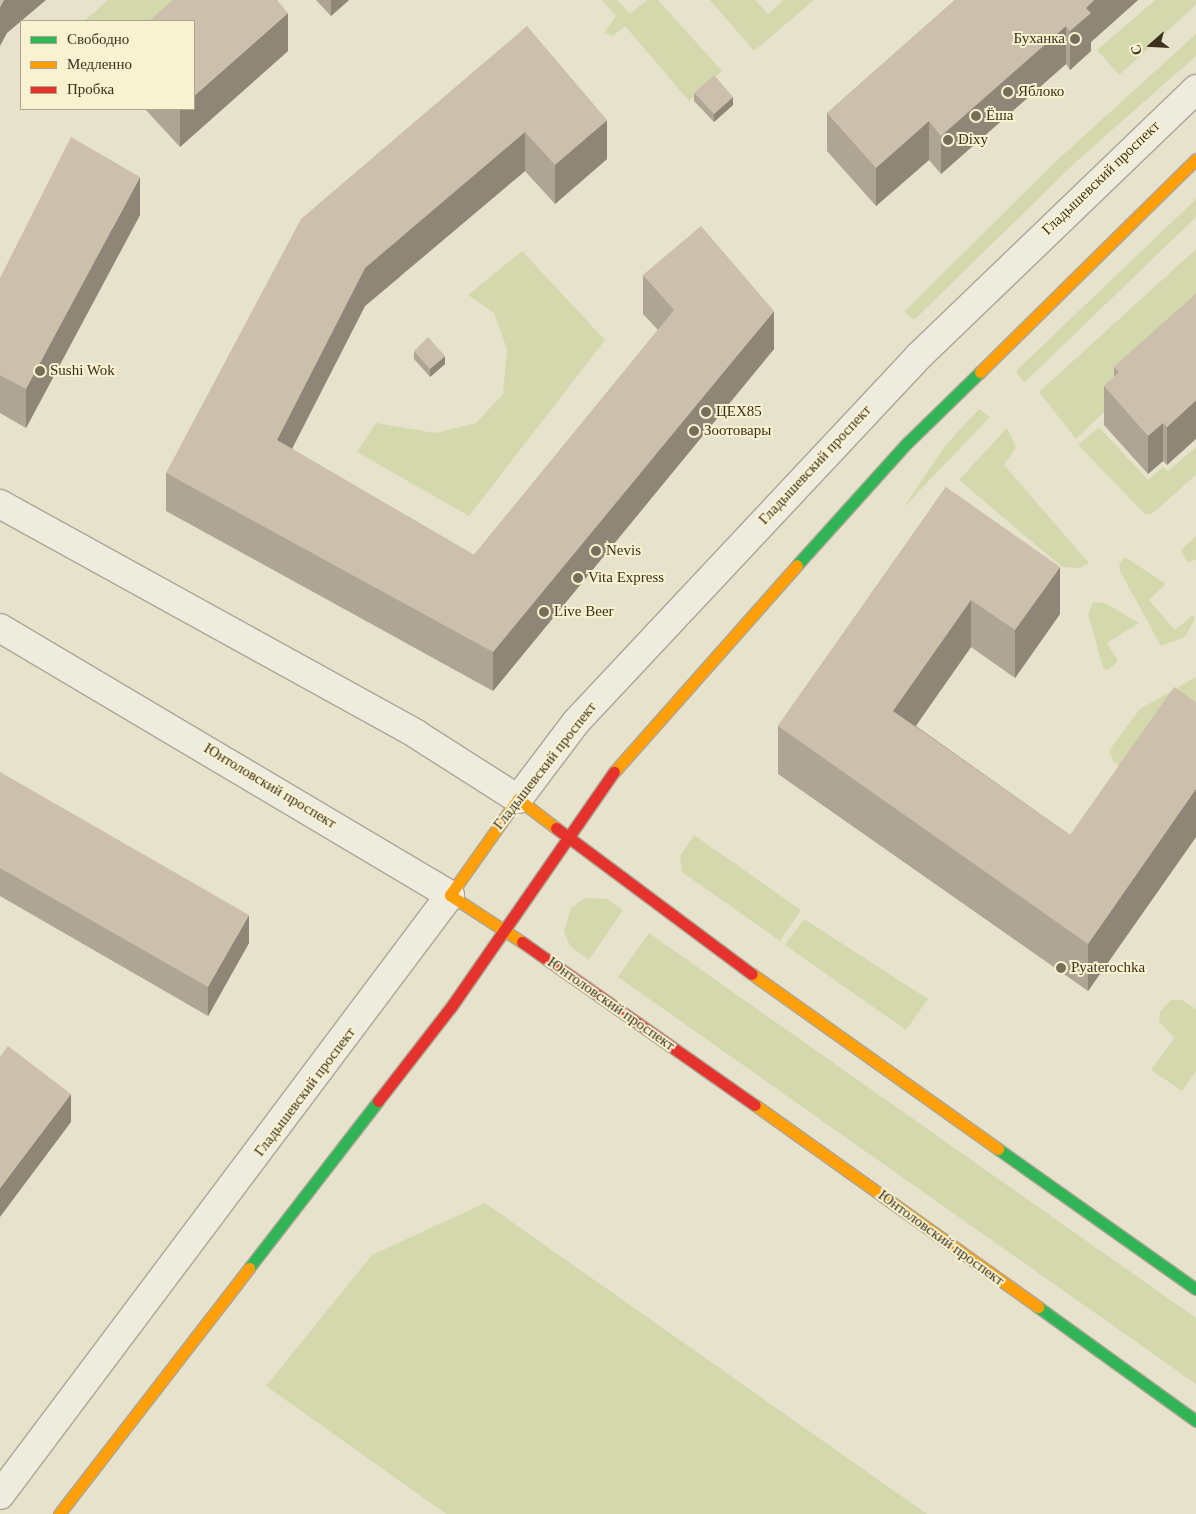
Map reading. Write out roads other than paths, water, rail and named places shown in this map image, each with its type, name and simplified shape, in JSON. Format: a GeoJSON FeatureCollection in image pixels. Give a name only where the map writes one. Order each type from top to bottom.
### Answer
{"type":"FeatureCollection","features":[{"type":"Feature","properties":{"kind":"street","name":"Гладышевский проспект"},"geometry":{"type":"LineString","coordinates":[[0,1495],[450,895],[518,799],[576,722],[919,356],[1196,89]]}},
{"type":"Feature","properties":{"kind":"street"},"geometry":{"type":"LineString","coordinates":[[59,1514],[505,932],[567,837],[622,760],[906,443],[1196,159]]}},
{"type":"Feature","properties":{"kind":"street"},"geometry":{"type":"LineString","coordinates":[[0,504],[416,734],[518,799],[690,930],[1196,1289]]}},
{"type":"Feature","properties":{"kind":"street","name":"Юнтоловский проспект"},"geometry":{"type":"LineString","coordinates":[[0,628],[450,895],[590,986],[1196,1421]]}},
{"type":"Feature","properties":{"kind":"place","name":"Буханка"},"geometry":{"type":"Point","coordinates":[1075,39]}},
{"type":"Feature","properties":{"kind":"place","name":"Яблоко"},"geometry":{"type":"Point","coordinates":[1008,92]}},
{"type":"Feature","properties":{"kind":"place","name":"Ёша"},"geometry":{"type":"Point","coordinates":[976,116]}},
{"type":"Feature","properties":{"kind":"place","name":"Dixy"},"geometry":{"type":"Point","coordinates":[948,140]}},
{"type":"Feature","properties":{"kind":"place","name":"Sushi Wok"},"geometry":{"type":"Point","coordinates":[40,371]}},
{"type":"Feature","properties":{"kind":"place","name":"ЦЕХ85"},"geometry":{"type":"Point","coordinates":[706,412]}},
{"type":"Feature","properties":{"kind":"place","name":"Зоотовары"},"geometry":{"type":"Point","coordinates":[694,431]}},
{"type":"Feature","properties":{"kind":"place","name":"Nevis"},"geometry":{"type":"Point","coordinates":[596,551]}},
{"type":"Feature","properties":{"kind":"place","name":"Vita Express"},"geometry":{"type":"Point","coordinates":[578,578]}},
{"type":"Feature","properties":{"kind":"place","name":"Live Beer"},"geometry":{"type":"Point","coordinates":[544,612]}},
{"type":"Feature","properties":{"kind":"place","name":"Pyaterochka"},"geometry":{"type":"Point","coordinates":[1061,968]}}]}
